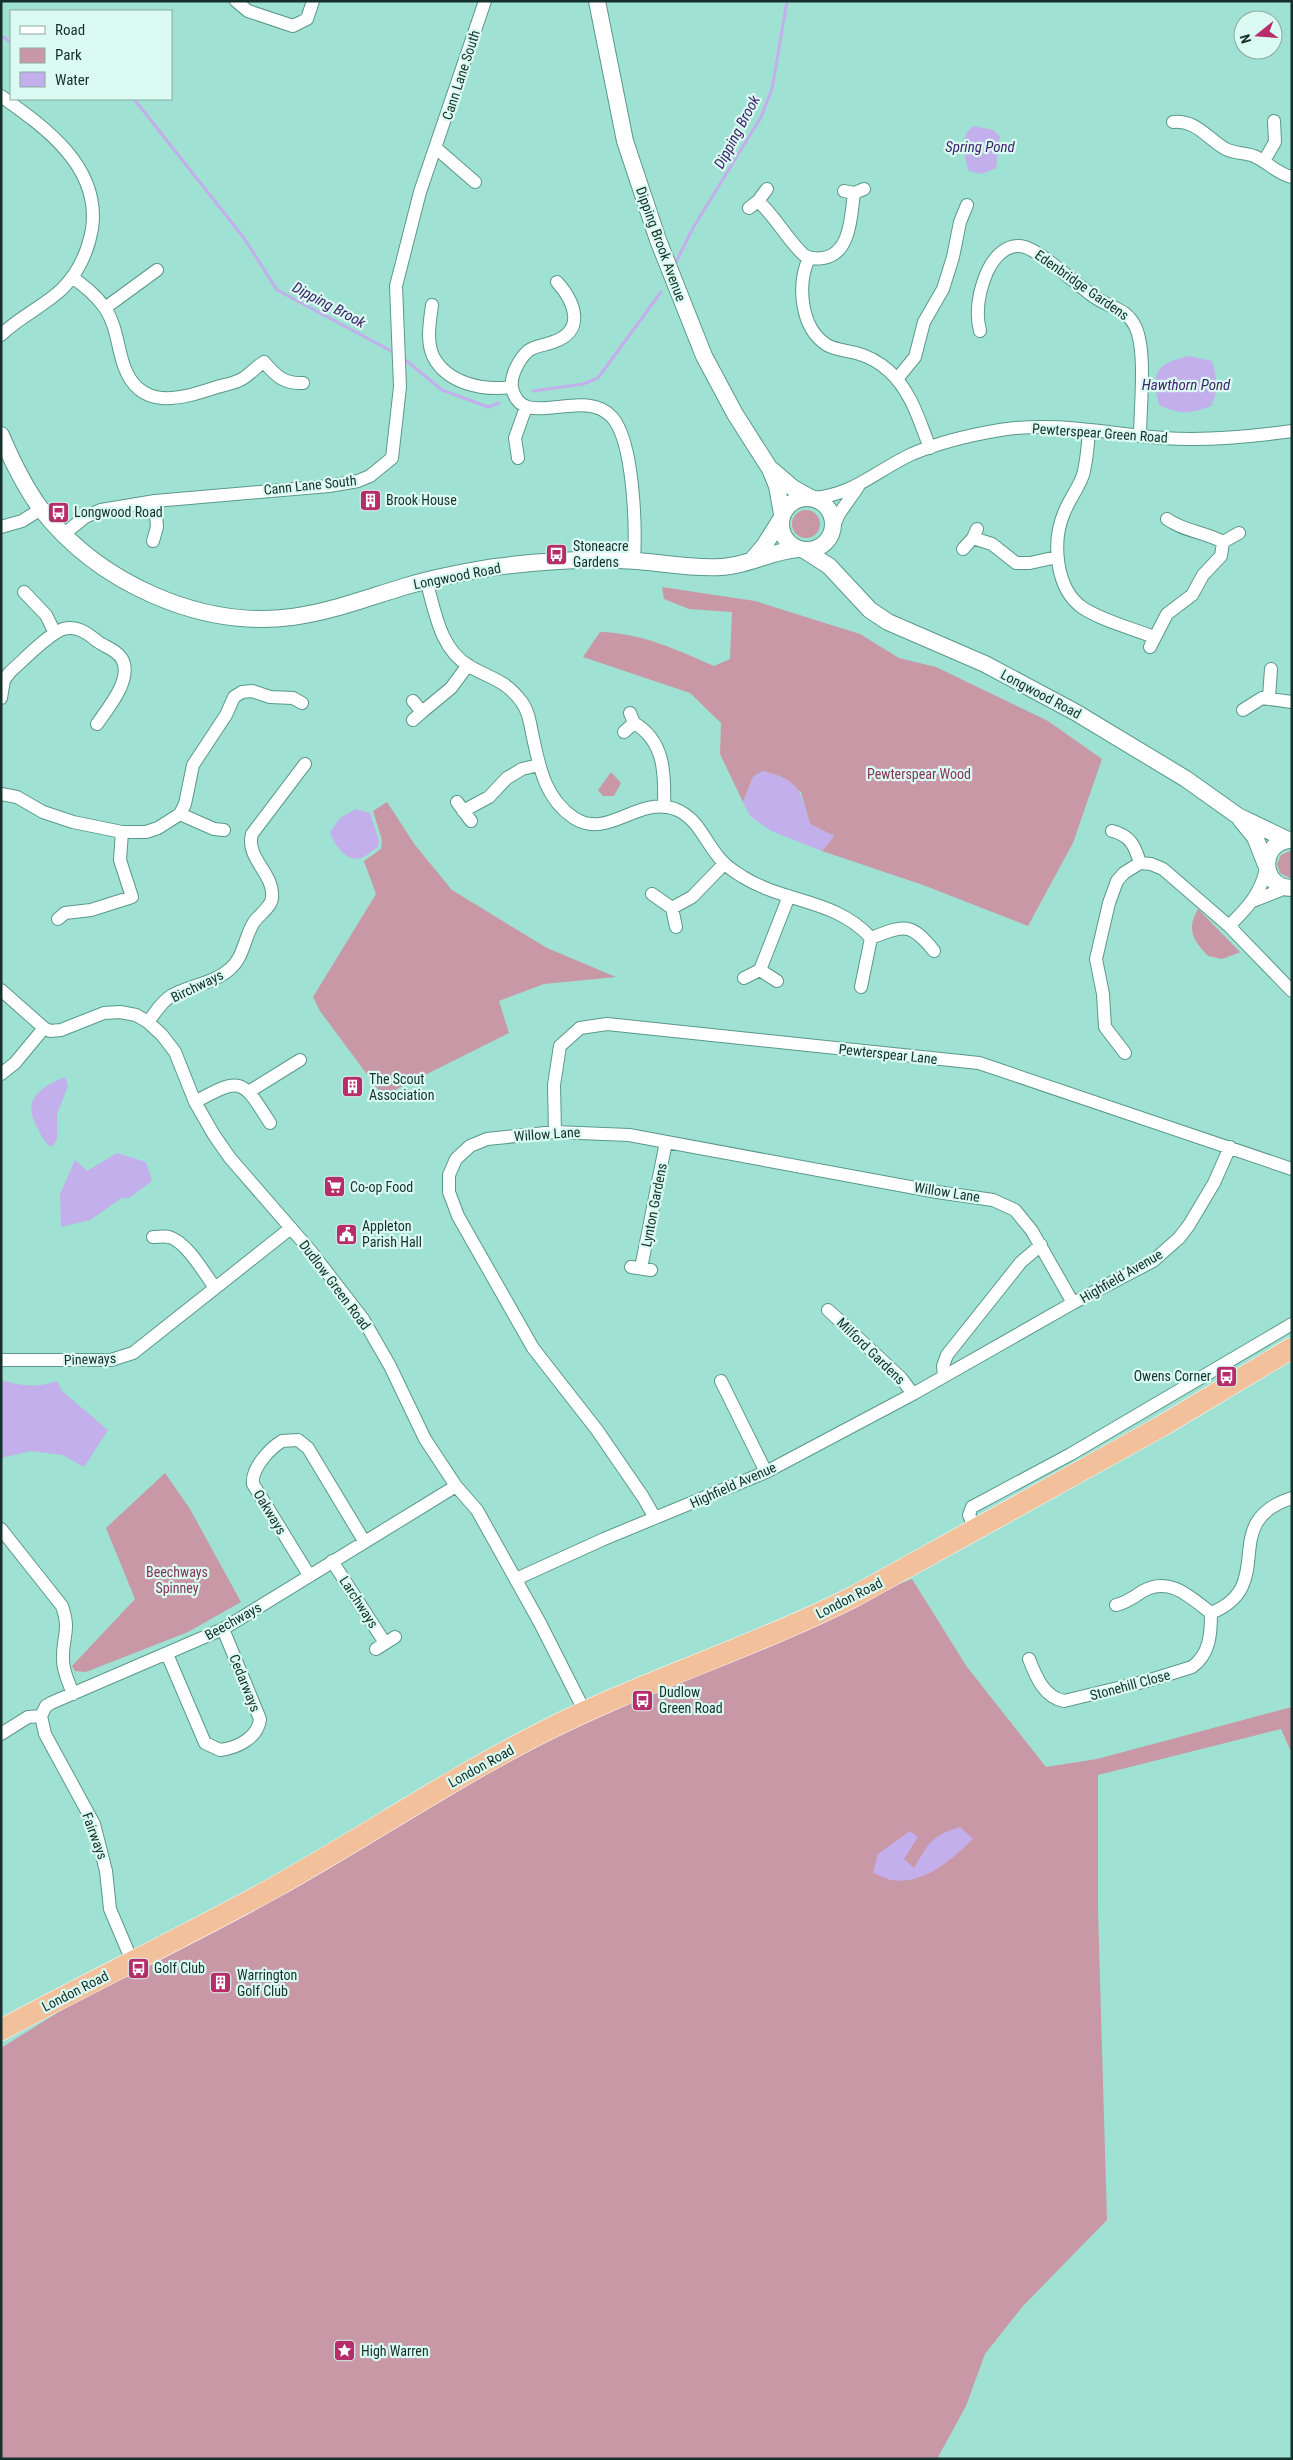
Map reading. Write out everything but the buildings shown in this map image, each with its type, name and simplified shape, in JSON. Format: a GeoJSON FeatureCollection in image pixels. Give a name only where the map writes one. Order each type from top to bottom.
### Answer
{"type":"FeatureCollection","features":[{"type":"Feature","properties":{"kind":"highway","name":"London Road"},"geometry":{"type":"LineString","coordinates":[[1,2030],[275,1887],[537,1735],[584,1712],[822,1613],[1160,1427],[1292,1348]]}},
{"type":"Feature","properties":{"kind":"street"},"geometry":{"type":"LineString","coordinates":[[236,1],[248,11],[293,26],[307,19],[313,1]]}},
{"type":"Feature","properties":{"kind":"street","name":"Cann Lane South"},"geometry":{"type":"LineString","coordinates":[[64,534],[93,513],[156,501],[329,486],[370,476],[392,458],[400,387],[396,286],[420,192],[437,149],[485,1]]}},
{"type":"Feature","properties":{"kind":"street","name":"Dipping Brook Avenue"},"geometry":{"type":"LineString","coordinates":[[597,1],[625,141],[661,249],[704,356],[735,414],[770,469],[777,486],[782,516]]}},
{"type":"Feature","properties":{"kind":"street"},"geometry":{"type":"LineString","coordinates":[[1,96],[64,148],[76,161],[87,179],[92,202],[90,236],[81,262],[72,277],[44,303],[3,331]]}},
{"type":"Feature","properties":{"kind":"street"},"geometry":{"type":"LineString","coordinates":[[1170,123],[1181,121],[1193,125],[1228,150],[1247,154],[1264,161],[1279,172],[1292,177]]}},
{"type":"Feature","properties":{"kind":"street"},"geometry":{"type":"LineString","coordinates":[[1264,161],[1275,142],[1274,121]]}},
{"type":"Feature","properties":{"kind":"street"},"geometry":{"type":"LineString","coordinates":[[437,149],[475,182]]}},
{"type":"Feature","properties":{"kind":"street"},"geometry":{"type":"LineString","coordinates":[[767,189],[754,205],[809,258],[827,258],[840,249],[848,227],[854,191]]}},
{"type":"Feature","properties":{"kind":"street"},"geometry":{"type":"LineString","coordinates":[[896,379],[915,357],[924,322],[943,289],[953,258],[960,222],[967,205]]}},
{"type":"Feature","properties":{"kind":"street","name":"Edenbridge Gardens"},"geometry":{"type":"LineString","coordinates":[[981,332],[978,303],[986,274],[994,259],[1005,249],[1013,247],[1031,250],[1096,298],[1120,310],[1132,320],[1141,343],[1140,436]]}},
{"type":"Feature","properties":{"kind":"street"},"geometry":{"type":"LineString","coordinates":[[809,258],[802,276],[802,297],[808,320],[816,335],[832,348],[868,358],[896,379],[913,404],[930,448]]}},
{"type":"Feature","properties":{"kind":"street"},"geometry":{"type":"LineString","coordinates":[[105,308],[160,268]]}},
{"type":"Feature","properties":{"kind":"street"},"geometry":{"type":"LineString","coordinates":[[72,277],[92,291],[105,308],[114,326],[128,375],[144,392],[158,398],[174,400],[190,397],[235,383],[264,362],[277,377],[283,380],[304,383]]}},
{"type":"Feature","properties":{"kind":"street"},"geometry":{"type":"LineString","coordinates":[[558,282],[567,293],[574,310],[575,322],[569,333],[556,342],[529,350],[516,367],[512,387],[517,398],[526,407],[539,410],[572,404],[590,405],[611,416],[620,429],[626,446],[635,515],[634,561]]}},
{"type":"Feature","properties":{"kind":"street"},"geometry":{"type":"LineString","coordinates":[[432,305],[429,339],[432,355],[441,367],[455,378],[473,386],[494,390],[512,387]]}},
{"type":"Feature","properties":{"kind":"street"},"geometry":{"type":"LineString","coordinates":[[518,458],[516,438],[526,407]]}},
{"type":"Feature","properties":{"kind":"street","name":"Pewterspear Green Road"},"geometry":{"type":"LineString","coordinates":[[812,498],[836,495],[860,486],[893,464],[930,448],[1002,430],[1053,427],[1140,436],[1214,438],[1292,432]]}},
{"type":"Feature","properties":{"kind":"street"},"geometry":{"type":"LineString","coordinates":[[1089,430],[1087,457],[1082,478],[1060,525],[1058,557],[1066,587],[1082,607],[1152,642],[1167,614],[1192,595],[1203,575],[1221,556],[1223,542]]}},
{"type":"Feature","properties":{"kind":"street","name":"Longwood Road"},"geometry":{"type":"LineString","coordinates":[[1,435],[24,483],[41,509],[86,554],[116,575],[146,591],[180,606],[217,615],[249,618],[292,617],[331,609],[426,580],[530,563],[565,560],[634,561],[705,568],[724,567],[785,550],[801,549],[823,561],[870,610],[888,622],[985,664],[1075,712],[1186,779],[1238,816],[1290,840]]}},
{"type":"Feature","properties":{"kind":"street","name":"Dipping Brook Avenue"},"geometry":{"type":"LineString","coordinates":[[770,469],[793,488],[812,498]]}},
{"type":"Feature","properties":{"kind":"street","name":"Pewterspear Green Road"},"geometry":{"type":"LineString","coordinates":[[831,532],[839,514],[860,486]]}},
{"type":"Feature","properties":{"kind":"street"},"geometry":{"type":"LineString","coordinates":[[753,559],[764,546],[782,516],[791,503],[798,499],[812,498],[827,507],[831,515],[831,532],[820,547],[801,549],[787,541],[783,535],[782,516]]}},
{"type":"Feature","properties":{"kind":"street"},"geometry":{"type":"LineString","coordinates":[[153,541],[158,527],[156,501]]}},
{"type":"Feature","properties":{"kind":"street"},"geometry":{"type":"LineString","coordinates":[[1,527],[22,521],[41,509]]}},
{"type":"Feature","properties":{"kind":"street"},"geometry":{"type":"LineString","coordinates":[[1166,517],[1184,529],[1198,531],[1223,542]]}},
{"type":"Feature","properties":{"kind":"street","name":"Longwood Road"},"geometry":{"type":"LineString","coordinates":[[831,532],[833,554],[842,579]]}},
{"type":"Feature","properties":{"kind":"street"},"geometry":{"type":"LineString","coordinates":[[963,549],[975,533],[1016,563],[1030,563],[1058,557]]}},
{"type":"Feature","properties":{"kind":"street"},"geometry":{"type":"LineString","coordinates":[[1223,542],[1239,533]]}},
{"type":"Feature","properties":{"kind":"street"},"geometry":{"type":"LineString","coordinates":[[426,580],[442,636],[456,654],[468,666],[508,685],[523,703],[529,718],[539,765],[549,793],[574,818],[586,823],[601,825],[613,822],[643,808],[664,807],[675,810],[695,822],[724,864],[759,886],[850,918],[871,938]]}},
{"type":"Feature","properties":{"kind":"street"},"geometry":{"type":"LineString","coordinates":[[24,592],[46,615],[55,633]]}},
{"type":"Feature","properties":{"kind":"street"},"geometry":{"type":"LineString","coordinates":[[1,698],[3,680],[55,633],[73,628],[83,630],[122,658],[124,666],[123,679],[97,724]]}},
{"type":"Feature","properties":{"kind":"street"},"geometry":{"type":"LineString","coordinates":[[413,701],[417,716],[451,688],[468,666]]}},
{"type":"Feature","properties":{"kind":"street"},"geometry":{"type":"LineString","coordinates":[[1269,697],[1271,669]]}},
{"type":"Feature","properties":{"kind":"street"},"geometry":{"type":"LineString","coordinates":[[1,794],[17,798],[43,812],[73,822],[122,832],[146,832],[158,828],[180,814],[185,804],[193,765],[226,715],[234,697],[242,692],[252,691],[270,697],[293,698],[302,702]]}},
{"type":"Feature","properties":{"kind":"street"},"geometry":{"type":"LineString","coordinates":[[1243,710],[1262,698],[1269,697],[1292,702]]}},
{"type":"Feature","properties":{"kind":"street"},"geometry":{"type":"LineString","coordinates":[[624,732],[632,718],[648,733],[660,754],[664,782],[664,807]]}},
{"type":"Feature","properties":{"kind":"street","name":"Birchways"},"geometry":{"type":"LineString","coordinates":[[148,1022],[159,1007],[171,996],[217,978],[230,969],[240,958],[254,923],[278,898],[250,842],[252,834],[305,764]]}},
{"type":"Feature","properties":{"kind":"street"},"geometry":{"type":"LineString","coordinates":[[464,812],[489,797],[507,778],[522,769],[539,765]]}},
{"type":"Feature","properties":{"kind":"street"},"geometry":{"type":"LineString","coordinates":[[180,814],[214,829],[224,830]]}},
{"type":"Feature","properties":{"kind":"street","name":"Longwood Road"},"geometry":{"type":"LineString","coordinates":[[1238,816],[1255,837],[1266,867]]}},
{"type":"Feature","properties":{"kind":"street"},"geometry":{"type":"LineString","coordinates":[[1112,831],[1122,833],[1130,839],[1140,863]]}},
{"type":"Feature","properties":{"kind":"street"},"geometry":{"type":"LineString","coordinates":[[58,919],[65,913],[91,910],[136,896],[120,860],[122,832]]}},
{"type":"Feature","properties":{"kind":"street"},"geometry":{"type":"LineString","coordinates":[[1229,926],[1254,901],[1264,880],[1268,854],[1272,848],[1290,840]]}},
{"type":"Feature","properties":{"kind":"street"},"geometry":{"type":"LineString","coordinates":[[1117,1050],[1105,1027],[1103,994],[1096,959],[1108,903],[1117,881],[1124,873],[1140,863],[1151,864],[1173,875],[1182,887],[1229,926],[1292,991]]}},
{"type":"Feature","properties":{"kind":"street"},"geometry":{"type":"LineString","coordinates":[[672,908],[692,897],[724,864]]}},
{"type":"Feature","properties":{"kind":"street"},"geometry":{"type":"LineString","coordinates":[[1266,867],[1273,880],[1289,888]]}},
{"type":"Feature","properties":{"kind":"street"},"geometry":{"type":"LineString","coordinates":[[1254,901],[1289,888]]}},
{"type":"Feature","properties":{"kind":"street"},"geometry":{"type":"LineString","coordinates":[[652,894],[672,908],[676,927]]}},
{"type":"Feature","properties":{"kind":"street"},"geometry":{"type":"LineString","coordinates":[[744,978],[760,970],[789,896]]}},
{"type":"Feature","properties":{"kind":"street"},"geometry":{"type":"LineString","coordinates":[[871,938],[899,928],[911,929],[920,934],[934,951]]}},
{"type":"Feature","properties":{"kind":"street"},"geometry":{"type":"LineString","coordinates":[[861,987],[871,938]]}},
{"type":"Feature","properties":{"kind":"street"},"geometry":{"type":"LineString","coordinates":[[760,970],[777,980]]}},
{"type":"Feature","properties":{"kind":"street"},"geometry":{"type":"LineString","coordinates":[[1,990],[44,1028],[15,1063],[1,1074]]}},
{"type":"Feature","properties":{"kind":"street","name":"Dudlow Green Road"},"geometry":{"type":"LineString","coordinates":[[44,1028],[50,1031],[61,1030],[104,1013],[120,1012],[136,1015],[162,1034],[175,1052],[195,1102],[230,1158],[291,1228],[363,1319],[400,1384],[424,1439],[456,1486],[477,1510],[516,1579],[553,1646],[584,1712]]}},
{"type":"Feature","properties":{"kind":"street","name":"Pewterspear Lane"},"geometry":{"type":"LineString","coordinates":[[555,1132],[554,1085],[560,1046],[580,1028],[606,1024],[979,1063],[1230,1147],[1292,1170]]}},
{"type":"Feature","properties":{"kind":"street"},"geometry":{"type":"LineString","coordinates":[[250,1091],[300,1060]]}},
{"type":"Feature","properties":{"kind":"street"},"geometry":{"type":"LineString","coordinates":[[195,1102],[224,1085],[238,1084],[250,1091],[270,1123]]}},
{"type":"Feature","properties":{"kind":"street","name":"Willow Lane"},"geometry":{"type":"LineString","coordinates":[[655,1518],[644,1498],[597,1430],[533,1348],[458,1216],[449,1192],[448,1183],[451,1167],[462,1151],[487,1139],[555,1132],[629,1135],[937,1192],[993,1200],[1015,1210],[1041,1245]]}},
{"type":"Feature","properties":{"kind":"street","name":"Lynton Gardens"},"geometry":{"type":"LineString","coordinates":[[641,1268],[666,1142]]}},
{"type":"Feature","properties":{"kind":"street","name":"Highfield Avenue"},"geometry":{"type":"LineString","coordinates":[[516,1579],[766,1472],[913,1394],[1073,1303],[1152,1261],[1180,1238],[1214,1183],[1230,1147]]}},
{"type":"Feature","properties":{"kind":"street","name":"Pineways"},"geometry":{"type":"LineString","coordinates":[[1,1360],[112,1360],[133,1353],[291,1228]]}},
{"type":"Feature","properties":{"kind":"street"},"geometry":{"type":"LineString","coordinates":[[153,1237],[168,1236],[176,1239],[185,1247],[215,1288]]}},
{"type":"Feature","properties":{"kind":"street"},"geometry":{"type":"LineString","coordinates":[[944,1376],[943,1366],[947,1355],[1021,1262],[1041,1245]]}},
{"type":"Feature","properties":{"kind":"street","name":"Highfield Avenue"},"geometry":{"type":"LineString","coordinates":[[1041,1245],[1073,1303]]}},
{"type":"Feature","properties":{"kind":"street","name":"Milford Gardens"},"geometry":{"type":"LineString","coordinates":[[829,1310],[901,1378],[913,1394]]}},
{"type":"Feature","properties":{"kind":"street"},"geometry":{"type":"LineString","coordinates":[[974,1529],[969,1515],[972,1507],[1071,1454],[1292,1324]]}},
{"type":"Feature","properties":{"kind":"street"},"geometry":{"type":"LineString","coordinates":[[721,1382],[766,1472]]}},
{"type":"Feature","properties":{"kind":"street","name":"Oakways"},"geometry":{"type":"LineString","coordinates":[[309,1575],[253,1484],[252,1478],[257,1467],[282,1441],[298,1440],[308,1448],[364,1541]]}},
{"type":"Feature","properties":{"kind":"street","name":"Beechways"},"geometry":{"type":"LineString","coordinates":[[1,1734],[28,1717],[41,1716],[46,1706],[223,1629],[456,1486]]}},
{"type":"Feature","properties":{"kind":"street"},"geometry":{"type":"LineString","coordinates":[[1113,1604],[1126,1602],[1151,1587],[1163,1585],[1181,1591],[1211,1613],[1230,1604],[1244,1586],[1248,1570],[1250,1536],[1258,1521],[1275,1504],[1292,1498]]}},
{"type":"Feature","properties":{"kind":"street"},"geometry":{"type":"LineString","coordinates":[[1,1529],[62,1606],[67,1620],[68,1632],[62,1661],[73,1694]]}},
{"type":"Feature","properties":{"kind":"street","name":"Larchways"},"geometry":{"type":"LineString","coordinates":[[332,1561],[385,1643]]}},
{"type":"Feature","properties":{"kind":"street","name":"Stonehill Close"},"geometry":{"type":"LineString","coordinates":[[1029,1657],[1042,1686],[1052,1697],[1058,1700],[1070,1701],[1176,1673],[1198,1663],[1209,1641],[1211,1613]]}},
{"type":"Feature","properties":{"kind":"street","name":"Cedarways"},"geometry":{"type":"LineString","coordinates":[[168,1654],[205,1742],[220,1750],[242,1743],[253,1735],[260,1719],[223,1629]]}},
{"type":"Feature","properties":{"kind":"street","name":"Fairways"},"geometry":{"type":"LineString","coordinates":[[41,1716],[45,1734],[94,1824],[106,1871],[110,1909],[132,1961]]}},
{"type":"Feature","properties":{"kind":"green space"},"geometry":{"type":"Polygon","coordinates":[[[806,510],[816,514],[820,524],[816,534],[806,538],[796,534],[792,524],[796,514],[806,510]]]}},
{"type":"Feature","properties":{"kind":"green space","name":"Pewterspear Wood"},"geometry":{"type":"Polygon","coordinates":[[[662,587],[755,601],[860,634],[899,658],[936,667],[1048,721],[1102,759],[1073,843],[1028,926],[923,885],[822,851],[834,836],[810,824],[801,792],[763,771],[753,777],[743,802],[720,754],[721,723],[690,693],[583,657],[600,632],[630,635],[645,639],[673,648],[714,666],[730,659],[732,612],[689,609],[664,599],[662,587]]]}},
{"type":"Feature","properties":{"kind":"green space"},"geometry":{"type":"Polygon","coordinates":[[[611,772],[621,783],[614,796],[603,796],[598,790],[611,772]]]}},
{"type":"Feature","properties":{"kind":"green space"},"geometry":{"type":"Polygon","coordinates":[[[387,802],[415,845],[452,890],[547,948],[616,977],[544,984],[499,1001],[509,1033],[383,1096],[320,1011],[313,997],[376,894],[364,861],[381,849],[382,840],[373,811],[387,802]]]}},
{"type":"Feature","properties":{"kind":"green space"},"geometry":{"type":"Polygon","coordinates":[[[1292,850],[1292,879],[1280,873],[1277,864],[1281,855],[1292,850]]]}},
{"type":"Feature","properties":{"kind":"green space"},"geometry":{"type":"Polygon","coordinates":[[[1198,909],[1241,952],[1222,959],[1208,956],[1198,945],[1193,934],[1192,923],[1198,909]]]}},
{"type":"Feature","properties":{"kind":"green space","name":"Beechways Spinney"},"geometry":{"type":"Polygon","coordinates":[[[165,1473],[190,1509],[241,1602],[188,1632],[86,1672],[75,1671],[72,1666],[135,1599],[106,1528],[165,1473]]]}},
{"type":"Feature","properties":{"kind":"green space","name":"Warrington Golf Club"},"geometry":{"type":"Polygon","coordinates":[[[912,1579],[967,1667],[1046,1767],[1097,1759],[1292,1707],[1292,1754],[1281,1729],[1098,1775],[1098,1911],[1107,2220],[1023,2306],[985,2354],[966,2406],[937,2459],[1,2459],[1,2048],[169,1943],[427,1797],[799,1622],[912,1579]]]}},
{"type":"Feature","properties":{"kind":"water","name":"Spring Pond"},"geometry":{"type":"Polygon","coordinates":[[[973,126],[993,130],[1000,136],[996,168],[982,174],[969,171],[964,153],[965,137],[973,126]]]}},
{"type":"Feature","properties":{"kind":"water","name":"Hawthorn Pond"},"geometry":{"type":"Polygon","coordinates":[[[1189,356],[1212,361],[1216,384],[1211,406],[1197,411],[1179,412],[1159,405],[1156,377],[1159,371],[1169,362],[1189,356]]]}},
{"type":"Feature","properties":{"kind":"water"},"geometry":{"type":"Polygon","coordinates":[[[763,771],[785,778],[797,788],[810,824],[834,836],[822,851],[771,831],[750,816],[743,802],[753,777],[763,771]]]}},
{"type":"Feature","properties":{"kind":"water"},"geometry":{"type":"Polygon","coordinates":[[[356,809],[370,813],[379,841],[378,847],[363,857],[355,859],[341,851],[334,842],[330,832],[340,818],[356,809]]]}},
{"type":"Feature","properties":{"kind":"water"},"geometry":{"type":"Polygon","coordinates":[[[65,1077],[68,1086],[57,1114],[57,1140],[52,1147],[44,1140],[33,1119],[32,1103],[35,1096],[47,1086],[65,1077]]]}},
{"type":"Feature","properties":{"kind":"water"},"geometry":{"type":"Polygon","coordinates":[[[117,1153],[146,1162],[152,1181],[129,1198],[122,1198],[90,1220],[61,1227],[60,1194],[75,1160],[87,1171],[117,1153]]]}},
{"type":"Feature","properties":{"kind":"water"},"geometry":{"type":"Polygon","coordinates":[[[1,1380],[29,1385],[43,1385],[57,1381],[62,1391],[108,1430],[84,1467],[63,1455],[31,1451],[1,1458],[1,1380]]]}},
{"type":"Feature","properties":{"kind":"water"},"geometry":{"type":"Polygon","coordinates":[[[960,1827],[973,1839],[946,1863],[926,1875],[903,1881],[891,1880],[873,1873],[878,1854],[910,1831],[918,1837],[904,1859],[914,1868],[923,1852],[937,1837],[960,1827]]]}},
{"type":"Feature","properties":{"kind":"waterway","name":"Dipping Brook"},"geometry":{"type":"LineString","coordinates":[[676,262],[693,228],[761,117],[772,89],[787,1]]}},
{"type":"Feature","properties":{"kind":"waterway","name":"Dipping Brook"},"geometry":{"type":"LineString","coordinates":[[1,36],[10,41]]}},
{"type":"Feature","properties":{"kind":"waterway","name":"Dipping Brook"},"geometry":{"type":"LineString","coordinates":[[135,100],[244,238],[277,290],[395,353]]}},
{"type":"Feature","properties":{"kind":"waterway","name":"Dipping Brook"},"geometry":{"type":"LineString","coordinates":[[533,391],[583,384],[598,378],[661,292]]}},
{"type":"Feature","properties":{"kind":"waterway","name":"Dipping Brook"},"geometry":{"type":"LineString","coordinates":[[402,357],[442,390],[488,407],[499,403]]}},
{"type":"Feature","properties":{"kind":"place","name":"Brook House"},"geometry":{"type":"Point","coordinates":[370,500]}},
{"type":"Feature","properties":{"kind":"place","name":"Longwood Road"},"geometry":{"type":"Point","coordinates":[58,512]}},
{"type":"Feature","properties":{"kind":"place","name":"Stoneacre Gardens"},"geometry":{"type":"Point","coordinates":[557,554]}},
{"type":"Feature","properties":{"kind":"place","name":"The Scout Association"},"geometry":{"type":"Point","coordinates":[353,1087]}},
{"type":"Feature","properties":{"kind":"place","name":"Co-op Food"},"geometry":{"type":"Point","coordinates":[334,1187]}},
{"type":"Feature","properties":{"kind":"place","name":"Appleton Parish Hall"},"geometry":{"type":"Point","coordinates":[346,1234]}},
{"type":"Feature","properties":{"kind":"place","name":"Owens Corner"},"geometry":{"type":"Point","coordinates":[1227,1376]}},
{"type":"Feature","properties":{"kind":"place","name":"Dudlow Green Road"},"geometry":{"type":"Point","coordinates":[643,1700]}},
{"type":"Feature","properties":{"kind":"place","name":"Golf Club"},"geometry":{"type":"Point","coordinates":[138,1968]}},
{"type":"Feature","properties":{"kind":"place","name":"Warrington Golf Club"},"geometry":{"type":"Point","coordinates":[221,1983]}},
{"type":"Feature","properties":{"kind":"place","name":"High Warren"},"geometry":{"type":"Point","coordinates":[345,2351]}}]}
